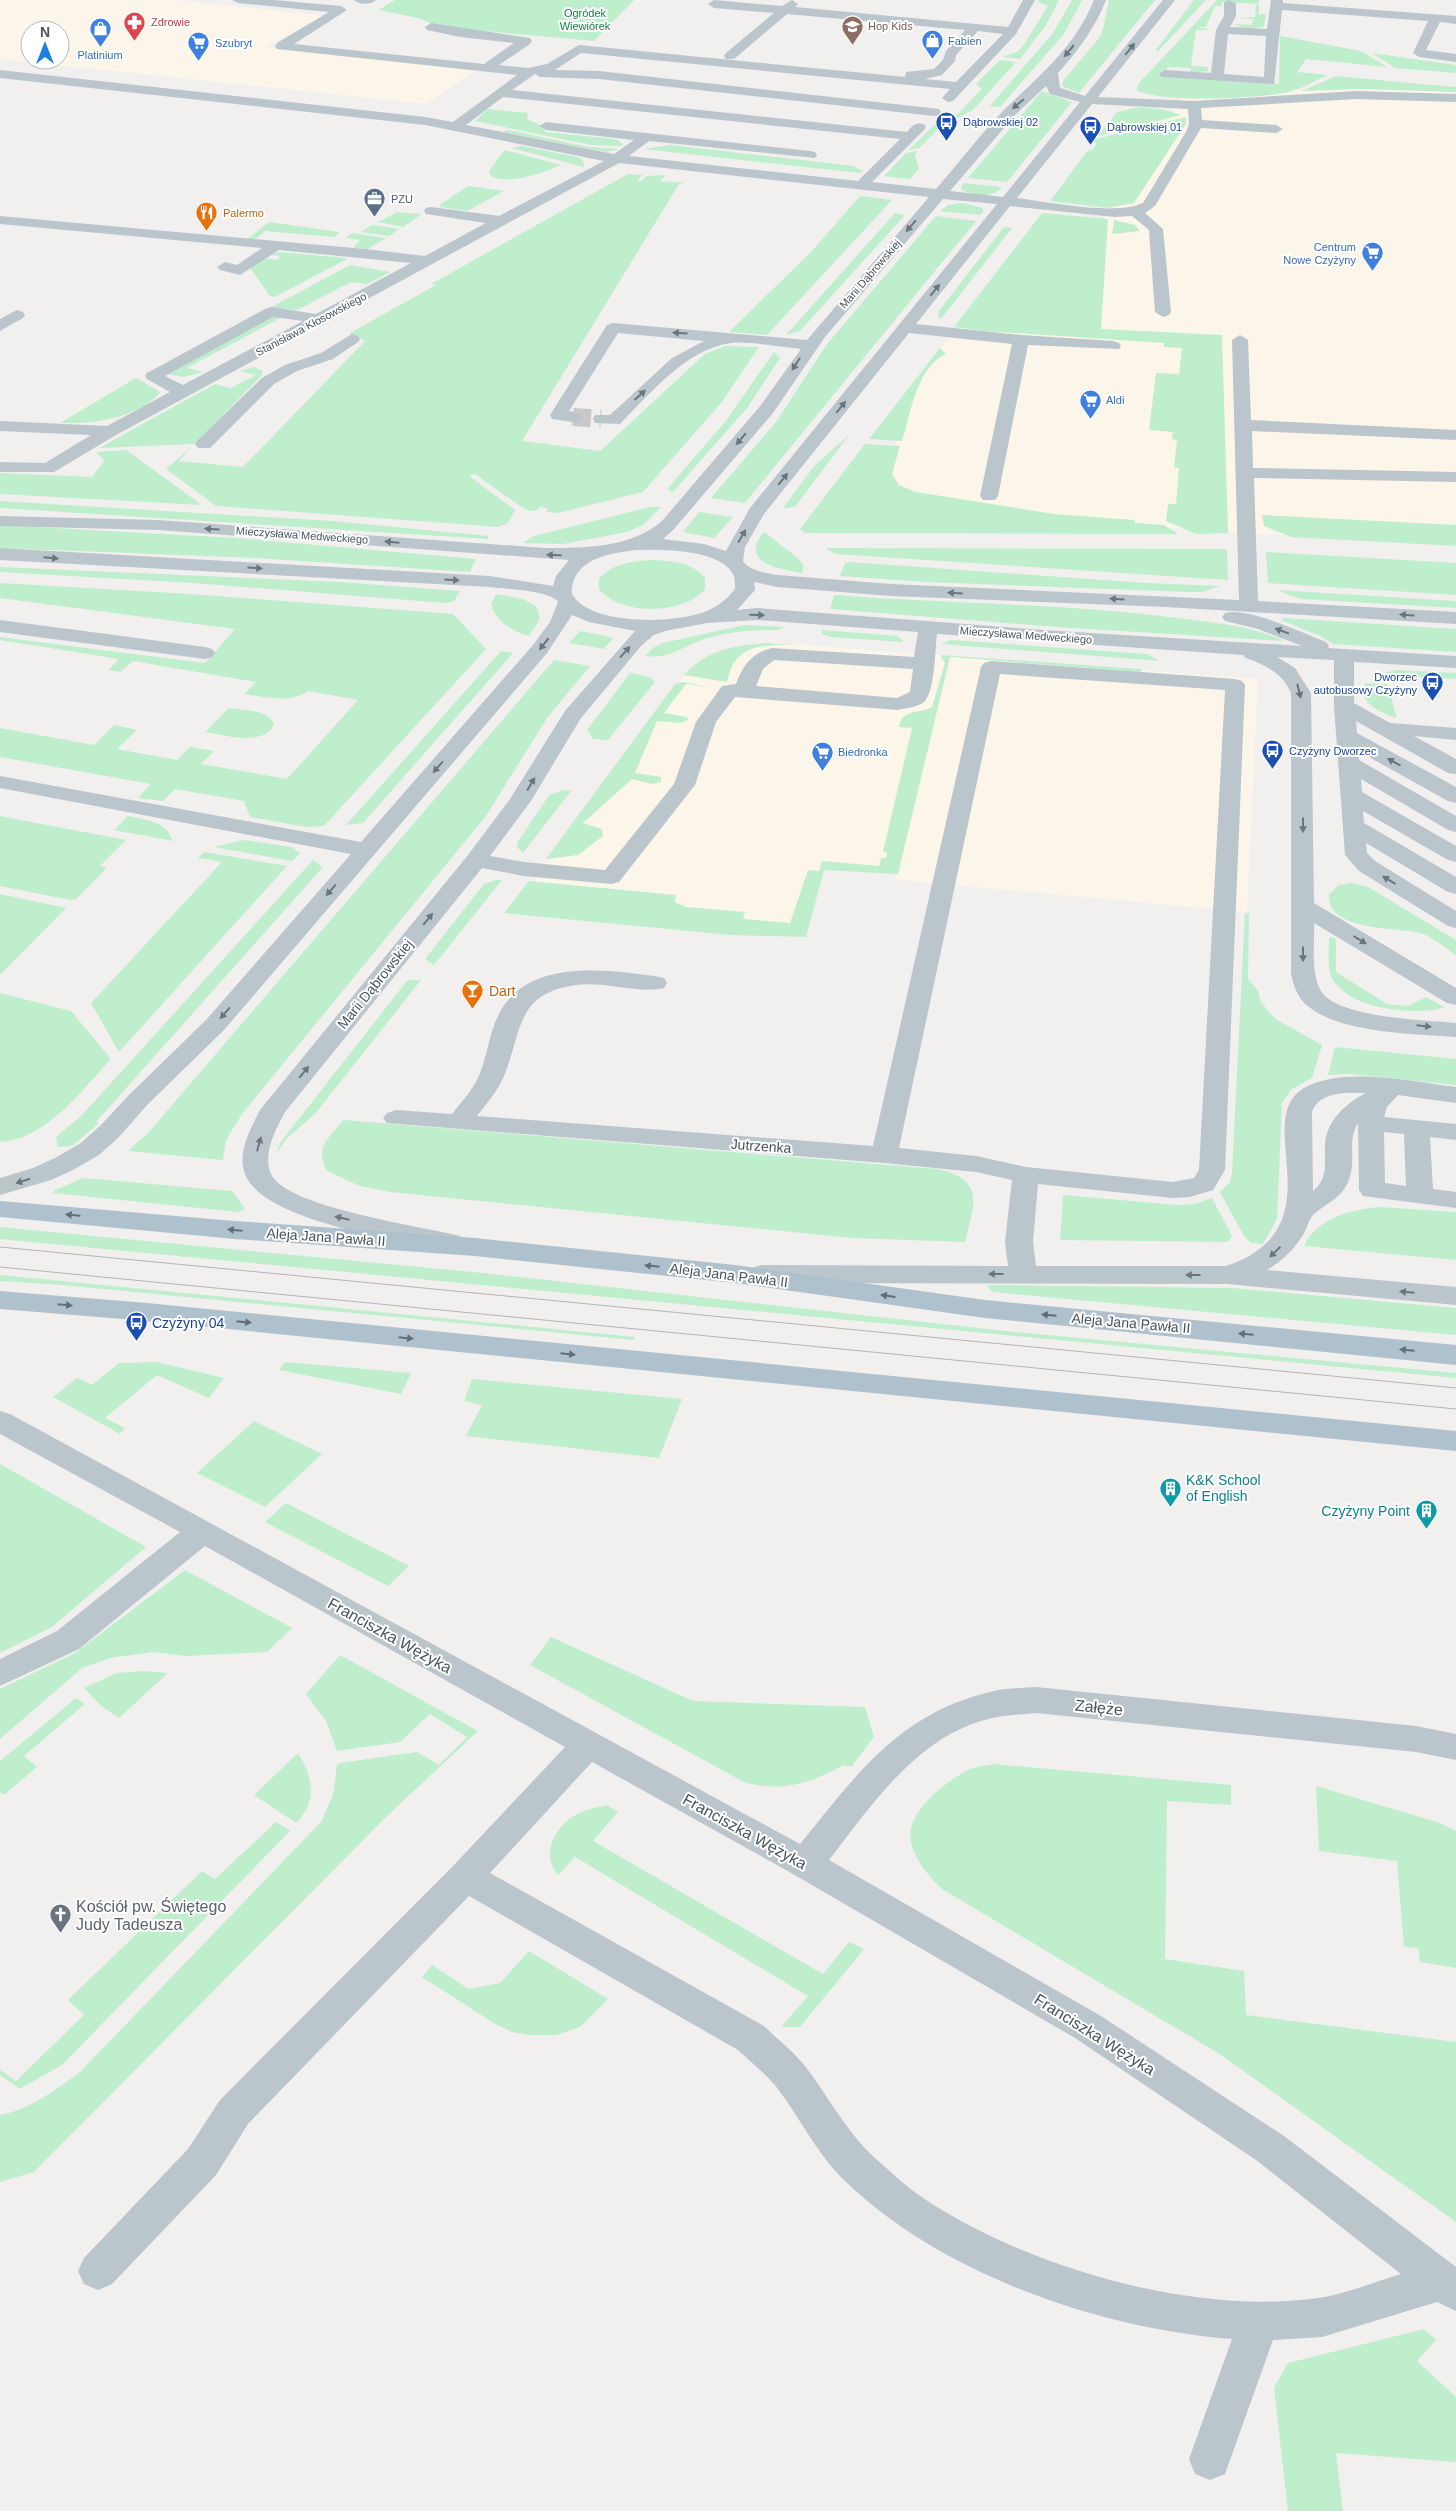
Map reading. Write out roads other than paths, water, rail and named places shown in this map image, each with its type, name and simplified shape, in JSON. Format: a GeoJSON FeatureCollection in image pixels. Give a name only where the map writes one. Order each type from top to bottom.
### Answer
{"type":"FeatureCollection","features":[{"type":"Feature","properties":{"kind":"main road","name":"Aleja Jana Pawła II"},"geometry":{"type":"LineString","coordinates":[[0,1209],[235,1230],[475,1247],[736,1274],[985,1309],[1456,1355]]}},
{"type":"Feature","properties":{"kind":"main road"},"geometry":{"type":"LineString","coordinates":[[5,1301],[157,1313],[1456,1440]]}},
{"type":"Feature","properties":{"kind":"street"},"geometry":{"type":"LineString","coordinates":[[238,0],[341,10],[281,46],[528,72],[599,75],[934,112]]}},
{"type":"Feature","properties":{"kind":"street"},"geometry":{"type":"LineString","coordinates":[[360,0],[370,0]]}},
{"type":"Feature","properties":{"kind":"street"},"geometry":{"type":"LineString","coordinates":[[860,186],[1012,31],[1029,0]]}},
{"type":"Feature","properties":{"kind":"street","name":"Marii Dąbrowskiej"},"geometry":{"type":"LineString","coordinates":[[636,544],[658,534],[683,508],[767,409],[810,345],[1011,111],[1034,92],[1087,26],[1100,0]]}},
{"type":"Feature","properties":{"kind":"street"},"geometry":{"type":"LineString","coordinates":[[709,618],[727,610],[743,595],[746,586],[736,566],[736,547],[756,512],[1169,0]]}},
{"type":"Feature","properties":{"kind":"street"},"geometry":{"type":"LineString","coordinates":[[1368,13],[1374,0]]}},
{"type":"Feature","properties":{"kind":"street"},"geometry":{"type":"LineString","coordinates":[[831,1],[831,14]]}},
{"type":"Feature","properties":{"kind":"street"},"geometry":{"type":"LineString","coordinates":[[1217,78],[1222,30],[1230,16],[1230,3]]}},
{"type":"Feature","properties":{"kind":"street"},"geometry":{"type":"LineString","coordinates":[[714,4],[782,5],[831,14],[1012,31]]}},
{"type":"Feature","properties":{"kind":"street"},"geometry":{"type":"LineString","coordinates":[[782,5],[730,56],[922,75],[938,72],[949,61],[950,54],[975,27]]}},
{"type":"Feature","properties":{"kind":"street"},"geometry":{"type":"LineString","coordinates":[[1166,74],[1270,81],[1272,33],[1276,7],[1456,20]]}},
{"type":"Feature","properties":{"kind":"street"},"geometry":{"type":"LineString","coordinates":[[895,20],[910,9]]}},
{"type":"Feature","properties":{"kind":"street"},"geometry":{"type":"LineString","coordinates":[[815,25],[831,14]]}},
{"type":"Feature","properties":{"kind":"street"},"geometry":{"type":"LineString","coordinates":[[1436,18],[1418,53],[1456,58]]}},
{"type":"Feature","properties":{"kind":"street"},"geometry":{"type":"LineString","coordinates":[[431,27],[526,41],[486,68]]}},
{"type":"Feature","properties":{"kind":"street"},"geometry":{"type":"LineString","coordinates":[[1222,30],[1272,33]]}},
{"type":"Feature","properties":{"kind":"street"},"geometry":{"type":"LineString","coordinates":[[455,126],[528,72],[551,68],[579,49],[960,86]]}},
{"type":"Feature","properties":{"kind":"street"},"geometry":{"type":"LineString","coordinates":[[1052,70],[1052,86],[1055,91],[1067,96],[1088,100],[1137,101],[1194,106],[1356,95],[1456,98]]}},
{"type":"Feature","properties":{"kind":"street"},"geometry":{"type":"LineString","coordinates":[[1111,72],[1117,91],[1137,101]]}},
{"type":"Feature","properties":{"kind":"street"},"geometry":{"type":"LineString","coordinates":[[0,74],[425,121],[617,159],[1106,213],[1135,212],[1148,206],[1196,124],[1194,106]]}},
{"type":"Feature","properties":{"kind":"street"},"geometry":{"type":"LineString","coordinates":[[500,92],[909,136]]}},
{"type":"Feature","properties":{"kind":"street"},"geometry":{"type":"LineString","coordinates":[[1196,124],[1276,129]]}},
{"type":"Feature","properties":{"kind":"street"},"geometry":{"type":"LineString","coordinates":[[546,126],[810,154]]}},
{"type":"Feature","properties":{"kind":"street","name":"Stanisława Kłosowskiego"},"geometry":{"type":"LineString","coordinates":[[0,467],[48,468],[110,431],[617,159],[646,137]]}},
{"type":"Feature","properties":{"kind":"street"},"geometry":{"type":"LineString","coordinates":[[431,211],[501,221]]}},
{"type":"Feature","properties":{"kind":"street"},"geometry":{"type":"LineString","coordinates":[[1135,212],[1156,230],[1164,312]]}},
{"type":"Feature","properties":{"kind":"street"},"geometry":{"type":"LineString","coordinates":[[0,220],[365,253],[428,261]]}},
{"type":"Feature","properties":{"kind":"street"},"geometry":{"type":"LineString","coordinates":[[225,268],[240,270],[276,245]]}},
{"type":"Feature","properties":{"kind":"street"},"geometry":{"type":"LineString","coordinates":[[183,392],[153,376],[271,312],[319,319]]}},
{"type":"Feature","properties":{"kind":"street"},"geometry":{"type":"LineString","coordinates":[[0,326],[17,315]]}},
{"type":"Feature","properties":{"kind":"street"},"geometry":{"type":"LineString","coordinates":[[573,417],[558,415],[613,328],[810,345]]}},
{"type":"Feature","properties":{"kind":"street"},"geometry":{"type":"LineString","coordinates":[[905,328],[1021,340],[1114,346]]}},
{"type":"Feature","properties":{"kind":"street"},"geometry":{"type":"LineString","coordinates":[[204,444],[268,380],[291,368],[327,356],[352,338]]}},
{"type":"Feature","properties":{"kind":"street"},"geometry":{"type":"LineString","coordinates":[[601,419],[614,420],[687,353],[694,349],[716,342],[746,339]]}},
{"type":"Feature","properties":{"kind":"street"},"geometry":{"type":"LineString","coordinates":[[989,496],[1021,340]]}},
{"type":"Feature","properties":{"kind":"street"},"geometry":{"type":"LineString","coordinates":[[1240,340],[1249,606]]}},
{"type":"Feature","properties":{"kind":"street"},"geometry":{"type":"LineString","coordinates":[[247,358],[291,368]]}},
{"type":"Feature","properties":{"kind":"street"},"geometry":{"type":"LineString","coordinates":[[1243,425],[1456,435]]}},
{"type":"Feature","properties":{"kind":"street"},"geometry":{"type":"LineString","coordinates":[[0,426],[110,431]]}},
{"type":"Feature","properties":{"kind":"street"},"geometry":{"type":"LineString","coordinates":[[1244,473],[1456,477]]}},
{"type":"Feature","properties":{"kind":"street","name":"Mieczysława Medweckiego"},"geometry":{"type":"LineString","coordinates":[[0,521],[158,525],[545,554],[579,554],[636,544],[664,544],[690,546],[712,553],[761,578],[820,585],[968,594],[1166,601],[1456,618]]}},
{"type":"Feature","properties":{"kind":"street"},"geometry":{"type":"LineString","coordinates":[[0,1187],[34,1177],[64,1164],[100,1140],[215,1025],[540,649],[559,623],[565,599],[563,582],[570,570],[586,556],[602,550]]}},
{"type":"Feature","properties":{"kind":"street"},"geometry":{"type":"LineString","coordinates":[[0,554],[71,560],[370,574],[502,584],[548,590],[588,615],[610,622],[663,625]]}},
{"type":"Feature","properties":{"kind":"street","name":"Mieczysława Medweckiego"},"geometry":{"type":"LineString","coordinates":[[1166,601],[1265,625],[1344,656]]}},
{"type":"Feature","properties":{"kind":"street","name":"Mieczysława Medweckiego"},"geometry":{"type":"LineString","coordinates":[[663,625],[709,618],[757,614],[1187,646],[1456,662]]}},
{"type":"Feature","properties":{"kind":"street","name":"Marii Dąbrowskiej"},"geometry":{"type":"LineString","coordinates":[[475,1247],[321,1213],[303,1207],[264,1185],[256,1171],[255,1161],[260,1139],[273,1110],[476,860],[520,801],[572,715],[635,641],[647,631],[663,625]]}},
{"type":"Feature","properties":{"kind":"street"},"geometry":{"type":"LineString","coordinates":[[0,626],[204,653]]}},
{"type":"Feature","properties":{"kind":"street"},"geometry":{"type":"LineString","coordinates":[[476,860],[524,868],[611,877],[684,785],[706,722],[729,690],[898,704],[916,698],[920,692],[928,628]]}},
{"type":"Feature","properties":{"kind":"street"},"geometry":{"type":"LineString","coordinates":[[884,1155],[991,667],[1186,681],[1187,646]]}},
{"type":"Feature","properties":{"kind":"street"},"geometry":{"type":"LineString","coordinates":[[1232,648],[1275,663],[1289,673],[1299,688],[1303,776],[1303,974],[1306,986],[1317,1002],[1330,1010],[1362,1019],[1456,1030]]}},
{"type":"Feature","properties":{"kind":"street"},"geometry":{"type":"LineString","coordinates":[[744,691],[753,666],[759,658],[772,654],[789,653],[922,664]]}},
{"type":"Feature","properties":{"kind":"street"},"geometry":{"type":"LineString","coordinates":[[1344,656],[1346,736],[1350,764],[1355,850],[1359,860],[1456,920]]}},
{"type":"Feature","properties":{"kind":"street","name":"Jutrzenka"},"geometry":{"type":"LineString","coordinates":[[396,1118],[884,1155],[976,1164],[1026,1175],[1173,1190],[1197,1187],[1204,1184],[1211,1175],[1235,685],[1186,681]]}},
{"type":"Feature","properties":{"kind":"street"},"geometry":{"type":"LineString","coordinates":[[1344,706],[1456,768]]}},
{"type":"Feature","properties":{"kind":"street"},"geometry":{"type":"LineString","coordinates":[[1383,727],[1456,734]]}},
{"type":"Feature","properties":{"kind":"street"},"geometry":{"type":"LineString","coordinates":[[1346,736],[1456,796]]}},
{"type":"Feature","properties":{"kind":"street"},"geometry":{"type":"LineString","coordinates":[[1350,764],[1456,825]]}},
{"type":"Feature","properties":{"kind":"street"},"geometry":{"type":"LineString","coordinates":[[0,782],[366,850]]}},
{"type":"Feature","properties":{"kind":"street"},"geometry":{"type":"LineString","coordinates":[[1352,795],[1456,855]]}},
{"type":"Feature","properties":{"kind":"street"},"geometry":{"type":"LineString","coordinates":[[1353,826],[1456,887]]}},
{"type":"Feature","properties":{"kind":"street"},"geometry":{"type":"LineString","coordinates":[[1303,906],[1456,998]]}},
{"type":"Feature","properties":{"kind":"street"},"geometry":{"type":"LineString","coordinates":[[459,1123],[492,1074],[512,1012],[541,988],[571,977],[591,976],[655,982]]}},
{"type":"Feature","properties":{"kind":"street"},"geometry":{"type":"LineString","coordinates":[[1227,1275],[1246,1269],[1273,1255],[1287,1239],[1296,1223],[1300,1211],[1298,1116],[1304,1102],[1315,1092],[1335,1086],[1360,1085],[1399,1092],[1456,1094]]}},
{"type":"Feature","properties":{"kind":"street"},"geometry":{"type":"LineString","coordinates":[[1399,1092],[1375,1104],[1371,1123],[1372,1190],[1456,1200]]}},
{"type":"Feature","properties":{"kind":"street"},"geometry":{"type":"LineString","coordinates":[[1300,1211],[1331,1190],[1339,1173],[1339,1136],[1344,1124],[1367,1103],[1399,1092]]}},
{"type":"Feature","properties":{"kind":"street"},"geometry":{"type":"LineString","coordinates":[[1371,1123],[1456,1132]]}},
{"type":"Feature","properties":{"kind":"street"},"geometry":{"type":"LineString","coordinates":[[1417,1128],[1420,1196]]}},
{"type":"Feature","properties":{"kind":"street"},"geometry":{"type":"LineString","coordinates":[[1023,1274],[1019,1242],[1026,1175]]}},
{"type":"Feature","properties":{"kind":"street"},"geometry":{"type":"LineString","coordinates":[[736,1274],[1227,1275],[1456,1296]]}},
{"type":"Feature","properties":{"kind":"street","name":"Franciszka Wężyka"},"geometry":{"type":"LineString","coordinates":[[0,1421],[203,1531],[805,1864],[1088,2027],[1270,2148],[1449,2287]]}},
{"type":"Feature","properties":{"kind":"street"},"geometry":{"type":"LineString","coordinates":[[0,1673],[68,1640],[203,1531]]}},
{"type":"Feature","properties":{"kind":"street","name":"Załęże"},"geometry":{"type":"LineString","coordinates":[[805,1864],[887,1764],[908,1746],[931,1729],[955,1715],[995,1702],[1045,1701],[1406,1738],[1456,1747]]}},
{"type":"Feature","properties":{"kind":"street"},"geometry":{"type":"LineString","coordinates":[[98,2271],[202,2162],[234,2112],[465,1876],[588,1744]]}},
{"type":"Feature","properties":{"kind":"street"},"geometry":{"type":"LineString","coordinates":[[465,1876],[751,2038],[780,2064],[825,2129],[860,2171],[904,2208],[956,2241],[1026,2272],[1111,2298],[1202,2318],[1259,2322],[1317,2318],[1449,2287]]}},
{"type":"Feature","properties":{"kind":"street"},"geometry":{"type":"LineString","coordinates":[[1210,2459],[1259,2322]]}},
{"type":"Feature","properties":{"kind":"tunnel"},"geometry":{"type":"LineString","coordinates":[[573,417],[601,419]]}},
{"type":"Feature","properties":{"kind":"tram line"},"geometry":{"type":"LineString","coordinates":[[0,1247],[1456,1388]]}},
{"type":"Feature","properties":{"kind":"tram line"},"geometry":{"type":"LineString","coordinates":[[0,1267],[1456,1409]]}},
{"type":"Feature","properties":{"kind":"place","name":"Zdrowie"},"geometry":{"type":"Point","coordinates":[135,41]}},
{"type":"Feature","properties":{"kind":"place","name":"Hop Kids"},"geometry":{"type":"Point","coordinates":[852,45]}},
{"type":"Feature","properties":{"kind":"place","name":"Platinium"},"geometry":{"type":"Point","coordinates":[100,48]}},
{"type":"Feature","properties":{"kind":"place","name":"Fabien"},"geometry":{"type":"Point","coordinates":[932,60]}},
{"type":"Feature","properties":{"kind":"place","name":"Szubryt"},"geometry":{"type":"Point","coordinates":[199,62]}},
{"type":"Feature","properties":{"kind":"place","name":"Dąbrowskiej 02"},"geometry":{"type":"Point","coordinates":[947,141]}},
{"type":"Feature","properties":{"kind":"place","name":"Dąbrowskiej 01"},"geometry":{"type":"Point","coordinates":[1091,146]}},
{"type":"Feature","properties":{"kind":"place","name":"PZU"},"geometry":{"type":"Point","coordinates":[375,218]}},
{"type":"Feature","properties":{"kind":"place","name":"Palermo"},"geometry":{"type":"Point","coordinates":[207,232]}},
{"type":"Feature","properties":{"kind":"place","name":"Centrum Nowe Czyżyny"},"geometry":{"type":"Point","coordinates":[1372,272]}},
{"type":"Feature","properties":{"kind":"place","name":"Aldi"},"geometry":{"type":"Point","coordinates":[1090,419]}},
{"type":"Feature","properties":{"kind":"place","name":"Dworzec autobusowy Czyżyny"},"geometry":{"type":"Point","coordinates":[1433,702]}},
{"type":"Feature","properties":{"kind":"place","name":"Czyżyny Dworzec"},"geometry":{"type":"Point","coordinates":[1273,770]}},
{"type":"Feature","properties":{"kind":"place","name":"Biedronka"},"geometry":{"type":"Point","coordinates":[822,771]}},
{"type":"Feature","properties":{"kind":"place","name":"Dart"},"geometry":{"type":"Point","coordinates":[473,1010]}},
{"type":"Feature","properties":{"kind":"place","name":"Czyżyny 04"},"geometry":{"type":"Point","coordinates":[136,1342]}},
{"type":"Feature","properties":{"kind":"place","name":"K&K School of English"},"geometry":{"type":"Point","coordinates":[1170,1507]}},
{"type":"Feature","properties":{"kind":"place","name":"Czyżyny Point"},"geometry":{"type":"Point","coordinates":[1426,1530]}},
{"type":"Feature","properties":{"kind":"place","name":"Kościół pw. Świętego Judy Tadeusza"},"geometry":{"type":"Point","coordinates":[60,1934]}},
{"type":"Feature","properties":{"kind":"park label","name":"Ogródek Wiewiórek"},"geometry":{"type":"Point","coordinates":[585,19]}}]}
